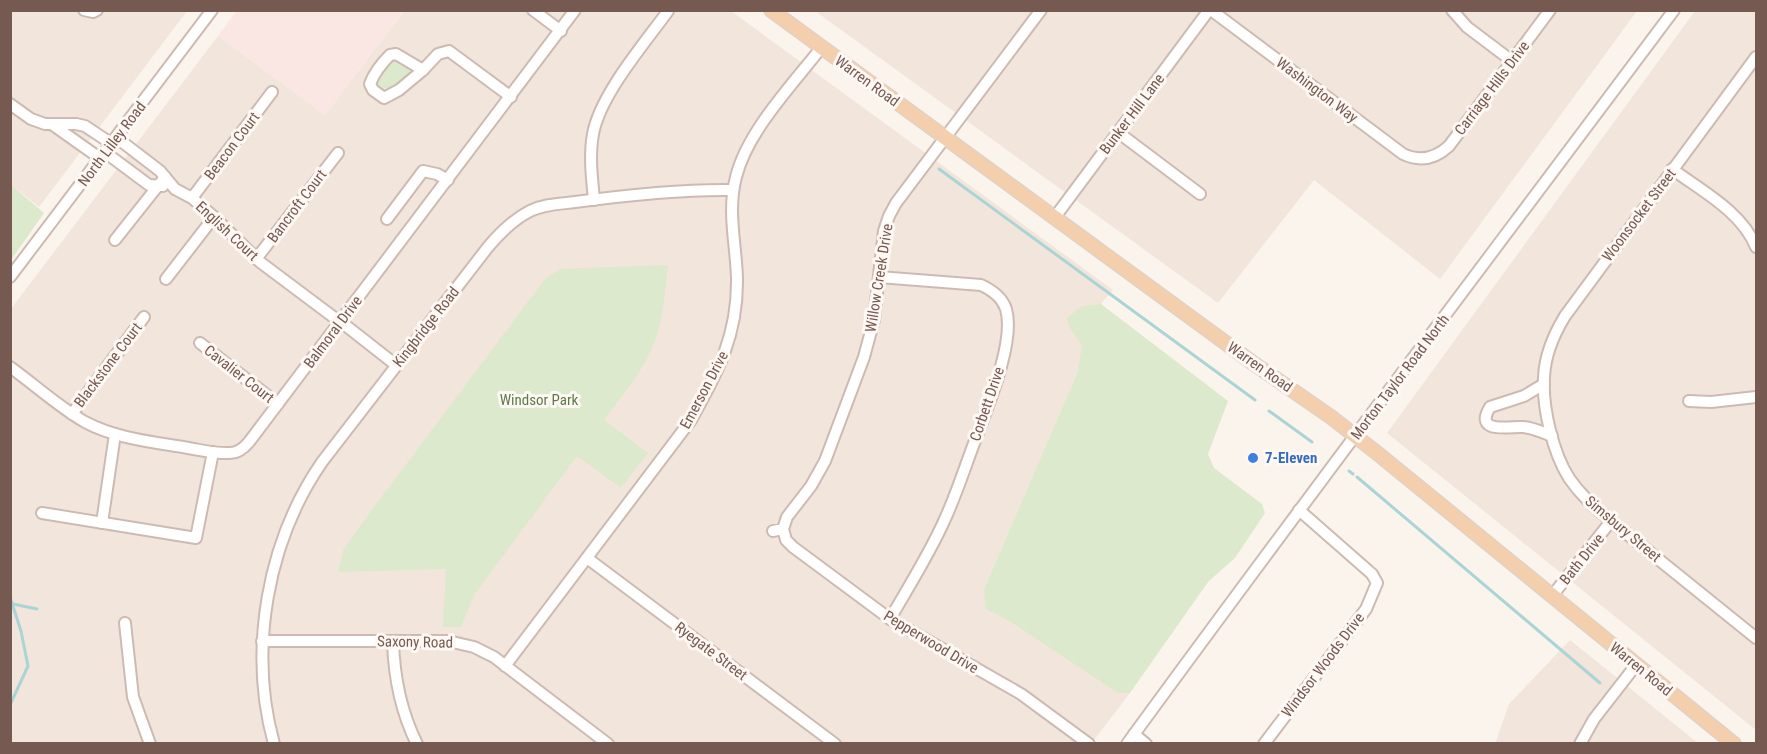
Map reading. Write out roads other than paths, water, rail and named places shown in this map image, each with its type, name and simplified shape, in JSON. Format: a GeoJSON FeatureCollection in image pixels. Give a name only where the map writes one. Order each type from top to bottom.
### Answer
{"type":"FeatureCollection","features":[{"type":"Feature","properties":{"kind":"main road","name":"Warren Road"},"geometry":{"type":"LineString","coordinates":[[771,10],[945,139],[1355,435],[1734,744]]}},
{"type":"Feature","properties":{"kind":"street"},"geometry":{"type":"LineString","coordinates":[[84,10],[93,12],[97,10]]}},
{"type":"Feature","properties":{"kind":"street","name":"North Lilley Road"},"geometry":{"type":"LineString","coordinates":[[10,277],[212,10]]}},
{"type":"Feature","properties":{"kind":"street"},"geometry":{"type":"LineString","coordinates":[[533,10],[561,31]]}},
{"type":"Feature","properties":{"kind":"street","name":"Balmoral Drive"},"geometry":{"type":"LineString","coordinates":[[10,367],[72,414],[95,427],[115,434],[213,452],[233,453],[245,447],[343,323],[575,10]]}},
{"type":"Feature","properties":{"kind":"street","name":"Willow Creek Drive"},"geometry":{"type":"LineString","coordinates":[[778,530],[811,486],[825,461],[870,339],[884,231],[889,216],[896,203],[1041,10]]}},
{"type":"Feature","properties":{"kind":"street","name":"Bunker Hill Lane"},"geometry":{"type":"LineString","coordinates":[[1055,217],[1210,10]]}},
{"type":"Feature","properties":{"kind":"street","name":"Washington Way"},"geometry":{"type":"LineString","coordinates":[[1210,10],[1403,154],[1416,158],[1428,158]]}},
{"type":"Feature","properties":{"kind":"street"},"geometry":{"type":"LineString","coordinates":[[1452,10],[1467,27],[1512,61]]}},
{"type":"Feature","properties":{"kind":"street","name":"Carriage Hills Drive"},"geometry":{"type":"LineString","coordinates":[[1428,158],[1439,154],[1449,146],[1550,10]]}},
{"type":"Feature","properties":{"kind":"street","name":"Morton Taylor Road North"},"geometry":{"type":"LineString","coordinates":[[1127,744],[1299,510],[1674,10]]}},
{"type":"Feature","properties":{"kind":"street"},"geometry":{"type":"LineString","coordinates":[[594,200],[591,150],[596,120],[616,83],[668,11]]}},
{"type":"Feature","properties":{"kind":"street","name":"Emerson Drive"},"geometry":{"type":"LineString","coordinates":[[506,666],[692,420],[727,349],[736,298],[737,277],[731,218],[733,190],[740,164],[753,138],[821,48]]}},
{"type":"Feature","properties":{"kind":"street"},"geometry":{"type":"LineString","coordinates":[[423,70],[401,56],[390,55],[372,77],[370,84],[373,90],[384,98],[399,90],[423,70],[438,54],[450,51],[511,97]]}},
{"type":"Feature","properties":{"kind":"street","name":"Woonsocket Street"},"geometry":{"type":"LineString","coordinates":[[1545,384],[1546,362],[1564,315],[1756,57]]}},
{"type":"Feature","properties":{"kind":"street","name":"Beacon Court"},"geometry":{"type":"LineString","coordinates":[[192,198],[272,93]]}},
{"type":"Feature","properties":{"kind":"street"},"geometry":{"type":"LineString","coordinates":[[10,104],[31,119],[52,125],[109,149]]}},
{"type":"Feature","properties":{"kind":"street"},"geometry":{"type":"LineString","coordinates":[[52,125],[86,126],[149,185],[162,181]]}},
{"type":"Feature","properties":{"kind":"street"},"geometry":{"type":"LineString","coordinates":[[1119,133],[1200,194]]}},
{"type":"Feature","properties":{"kind":"street","name":"English Court"},"geometry":{"type":"LineString","coordinates":[[109,149],[192,198],[256,259],[396,365]]}},
{"type":"Feature","properties":{"kind":"street","name":"Bancroft Court"},"geometry":{"type":"LineString","coordinates":[[256,259],[338,153]]}},
{"type":"Feature","properties":{"kind":"street"},"geometry":{"type":"LineString","coordinates":[[1672,170],[1733,215],[1744,226],[1756,247]]}},
{"type":"Feature","properties":{"kind":"street"},"geometry":{"type":"LineString","coordinates":[[387,219],[423,171],[437,174],[448,180]]}},
{"type":"Feature","properties":{"kind":"street"},"geometry":{"type":"LineString","coordinates":[[115,240],[162,181]]}},
{"type":"Feature","properties":{"kind":"street","name":"Kingbridge Road"},"geometry":{"type":"LineString","coordinates":[[274,744],[265,699],[262,641],[268,593],[288,528],[312,477],[488,247],[507,227],[528,212],[541,207],[594,200],[733,190]]}},
{"type":"Feature","properties":{"kind":"street"},"geometry":{"type":"LineString","coordinates":[[166,279],[214,217]]}},
{"type":"Feature","properties":{"kind":"street","name":"Corbett Drive"},"geometry":{"type":"LineString","coordinates":[[879,277],[981,285],[993,291],[1000,298],[1008,319],[1005,348],[997,378],[952,502],[937,535],[890,619]]}},
{"type":"Feature","properties":{"kind":"street","name":"Blackstone Court"},"geometry":{"type":"LineString","coordinates":[[72,414],[144,317]]}},
{"type":"Feature","properties":{"kind":"street","name":"Cavalier Court"},"geometry":{"type":"LineString","coordinates":[[200,343],[278,404]]}},
{"type":"Feature","properties":{"kind":"street"},"geometry":{"type":"LineString","coordinates":[[1545,384],[1524,396],[1490,407],[1487,419],[1488,424],[1497,429],[1529,428],[1551,436]]}},
{"type":"Feature","properties":{"kind":"street","name":"Simsbury Street"},"geometry":{"type":"LineString","coordinates":[[1545,384],[1554,448],[1570,479],[1591,504],[1756,638]]}},
{"type":"Feature","properties":{"kind":"street"},"geometry":{"type":"LineString","coordinates":[[1689,401],[1711,402],[1756,397]]}},
{"type":"Feature","properties":{"kind":"street"},"geometry":{"type":"LineString","coordinates":[[102,523],[115,434]]}},
{"type":"Feature","properties":{"kind":"street"},"geometry":{"type":"LineString","coordinates":[[42,513],[196,538],[213,452]]}},
{"type":"Feature","properties":{"kind":"street","name":"Windsor Woods Drive"},"geometry":{"type":"LineString","coordinates":[[1264,744],[1366,609],[1377,583],[1372,574],[1299,510]]}},
{"type":"Feature","properties":{"kind":"street","name":"Bath Drive"},"geometry":{"type":"LineString","coordinates":[[1552,596],[1611,521]]}},
{"type":"Feature","properties":{"kind":"street","name":"Pepperwood Drive"},"geometry":{"type":"LineString","coordinates":[[778,530],[793,547],[890,619],[1020,694],[1089,744]]}},
{"type":"Feature","properties":{"kind":"street","name":"Ryegate Street"},"geometry":{"type":"LineString","coordinates":[[587,558],[835,744]]}},
{"type":"Feature","properties":{"kind":"street"},"geometry":{"type":"LineString","coordinates":[[126,623],[133,697],[150,744]]}},
{"type":"Feature","properties":{"kind":"street","name":"Saxony Road"},"geometry":{"type":"LineString","coordinates":[[262,641],[448,641],[462,643],[483,650],[608,744]]}},
{"type":"Feature","properties":{"kind":"street"},"geometry":{"type":"LineString","coordinates":[[393,641],[400,699],[405,718],[417,744]]}},
{"type":"Feature","properties":{"kind":"street"},"geometry":{"type":"LineString","coordinates":[[1580,744],[1594,719],[1636,665]]}},
{"type":"Feature","properties":{"kind":"street"},"geometry":{"type":"LineString","coordinates":[[1134,734],[1146,744]]}},
{"type":"Feature","properties":{"kind":"waterway"},"geometry":{"type":"LineString","coordinates":[[939,169],[1255,400]]}},
{"type":"Feature","properties":{"kind":"waterway"},"geometry":{"type":"LineString","coordinates":[[1269,411],[1312,442]]}},
{"type":"Feature","properties":{"kind":"waterway"},"geometry":{"type":"LineString","coordinates":[[1349,471],[1353,474]]}},
{"type":"Feature","properties":{"kind":"waterway"},"geometry":{"type":"LineString","coordinates":[[1357,477],[1600,683]]}},
{"type":"Feature","properties":{"kind":"waterway"},"geometry":{"type":"LineString","coordinates":[[10,597],[21,631],[28,666],[10,705]]}},
{"type":"Feature","properties":{"kind":"waterway"},"geometry":{"type":"LineString","coordinates":[[13,604],[37,609]]}},
{"type":"Feature","properties":{"kind":"place","name":"7-Eleven"},"geometry":{"type":"Point","coordinates":[1253,458]}},
{"type":"Feature","properties":{"kind":"park label","name":"Windsor Park"},"geometry":{"type":"Point","coordinates":[539,400]}}]}
